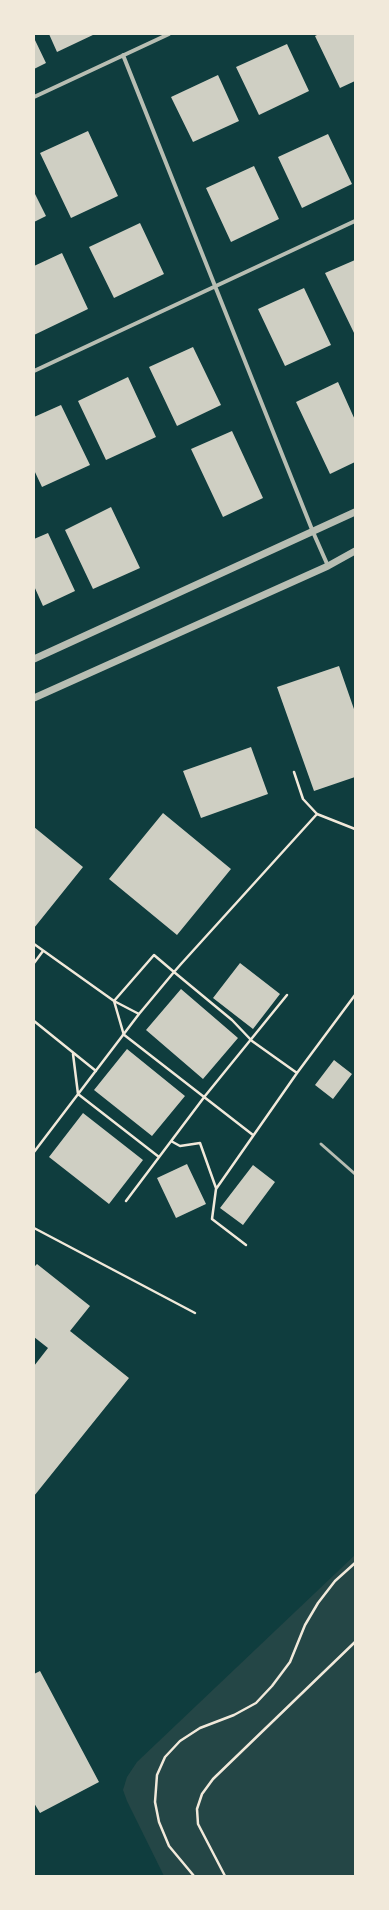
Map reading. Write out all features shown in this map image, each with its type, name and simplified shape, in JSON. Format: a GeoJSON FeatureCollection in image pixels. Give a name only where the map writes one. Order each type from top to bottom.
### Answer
{"type":"FeatureCollection","features":[{"type":"Feature","properties":{"kind":"street"},"geometry":{"type":"LineString","coordinates":[[34,97],[169,34]]}},
{"type":"Feature","properties":{"kind":"street"},"geometry":{"type":"LineString","coordinates":[[123,55],[214,287],[328,566]]}},
{"type":"Feature","properties":{"kind":"street"},"geometry":{"type":"LineString","coordinates":[[34,371],[355,221]]}},
{"type":"Feature","properties":{"kind":"street"},"geometry":{"type":"LineString","coordinates":[[34,659],[355,512]]}},
{"type":"Feature","properties":{"kind":"street"},"geometry":{"type":"LineString","coordinates":[[34,698],[328,566],[355,552]]}},
{"type":"Feature","properties":{"kind":"lane"},"geometry":{"type":"LineString","coordinates":[[320,1144],[355,1174]]}},
{"type":"Feature","properties":{"kind":"path"},"geometry":{"type":"LineString","coordinates":[[294,772],[302,799],[317,814],[355,830]]}},
{"type":"Feature","properties":{"kind":"path"},"geometry":{"type":"LineString","coordinates":[[34,1152],[123,1033],[174,972],[317,814]]}},
{"type":"Feature","properties":{"kind":"path"},"geometry":{"type":"LineString","coordinates":[[34,944],[114,1001],[139,1014]]}},
{"type":"Feature","properties":{"kind":"path"},"geometry":{"type":"LineString","coordinates":[[34,964],[43,951]]}},
{"type":"Feature","properties":{"kind":"path"},"geometry":{"type":"LineString","coordinates":[[114,1001],[154,955],[232,1020],[252,1040],[296,1073]]}},
{"type":"Feature","properties":{"kind":"path"},"geometry":{"type":"LineString","coordinates":[[126,1201],[205,1096],[287,995]]}},
{"type":"Feature","properties":{"kind":"path"},"geometry":{"type":"LineString","coordinates":[[216,1189],[296,1073],[355,995]]}},
{"type":"Feature","properties":{"kind":"path"},"geometry":{"type":"LineString","coordinates":[[114,1001],[123,1033],[254,1135]]}},
{"type":"Feature","properties":{"kind":"path"},"geometry":{"type":"LineString","coordinates":[[34,1021],[73,1054],[96,1071]]}},
{"type":"Feature","properties":{"kind":"path"},"geometry":{"type":"LineString","coordinates":[[73,1054],[78,1094],[159,1157]]}},
{"type":"Feature","properties":{"kind":"path"},"geometry":{"type":"LineString","coordinates":[[171,1141],[180,1146],[200,1143],[216,1189],[212,1219],[246,1245]]}},
{"type":"Feature","properties":{"kind":"path"},"geometry":{"type":"LineString","coordinates":[[34,1228],[195,1313]]}},
{"type":"Feature","properties":{"kind":"path"},"geometry":{"type":"LineString","coordinates":[[194,1876],[169,1846],[159,1822],[155,1802],[156,1775],[165,1757],[180,1741],[200,1728],[234,1715],[262,1698],[290,1662],[305,1625],[318,1603],[335,1581],[355,1563]]}},
{"type":"Feature","properties":{"kind":"path"},"geometry":{"type":"LineString","coordinates":[[225,1876],[198,1824],[197,1809],[202,1794],[214,1779],[355,1642]]}},
{"type":"Feature","properties":{"kind":"shaded area"},"geometry":{"type":"Polygon","coordinates":[[[355,1555],[355,1876],[164,1876],[127,1801],[123,1790],[127,1777],[137,1762],[355,1555]]]}},
{"type":"Feature","properties":{"kind":"building"},"geometry":{"type":"Polygon","coordinates":[[[49,34],[95,34],[57,52],[49,34]]]}},
{"type":"Feature","properties":{"kind":"building"},"geometry":{"type":"Polygon","coordinates":[[[319,34],[355,34],[355,81],[340,88],[315,36],[319,34]]]}},
{"type":"Feature","properties":{"kind":"building"},"geometry":{"type":"Polygon","coordinates":[[[34,38],[46,63],[34,69],[34,38]]]}},
{"type":"Feature","properties":{"kind":"building"},"geometry":{"type":"Polygon","coordinates":[[[287,44],[309,91],[259,115],[236,67],[287,44]]]}},
{"type":"Feature","properties":{"kind":"building"},"geometry":{"type":"Polygon","coordinates":[[[218,75],[239,121],[193,142],[171,97],[218,75]]]}},
{"type":"Feature","properties":{"kind":"building"},"geometry":{"type":"Polygon","coordinates":[[[88,131],[118,196],[71,218],[40,153],[88,131]]]}},
{"type":"Feature","properties":{"kind":"building"},"geometry":{"type":"Polygon","coordinates":[[[328,134],[352,184],[302,208],[278,157],[328,134]]]}},
{"type":"Feature","properties":{"kind":"building"},"geometry":{"type":"Polygon","coordinates":[[[254,166],[279,219],[231,242],[206,188],[254,166]]]}},
{"type":"Feature","properties":{"kind":"building"},"geometry":{"type":"Polygon","coordinates":[[[34,192],[46,216],[34,222],[34,192]]]}},
{"type":"Feature","properties":{"kind":"building"},"geometry":{"type":"Polygon","coordinates":[[[140,223],[164,274],[114,298],[89,247],[140,223]]]}},
{"type":"Feature","properties":{"kind":"building"},"geometry":{"type":"Polygon","coordinates":[[[62,253],[88,309],[34,335],[34,266],[62,253]]]}},
{"type":"Feature","properties":{"kind":"building"},"geometry":{"type":"Polygon","coordinates":[[[355,260],[355,335],[325,273],[355,260]]]}},
{"type":"Feature","properties":{"kind":"building"},"geometry":{"type":"Polygon","coordinates":[[[304,288],[331,345],[285,366],[258,309],[304,288]]]}},
{"type":"Feature","properties":{"kind":"building"},"geometry":{"type":"Polygon","coordinates":[[[193,347],[221,405],[177,426],[149,367],[193,347]]]}},
{"type":"Feature","properties":{"kind":"building"},"geometry":{"type":"Polygon","coordinates":[[[128,377],[156,437],[106,460],[78,401],[128,377]]]}},
{"type":"Feature","properties":{"kind":"building"},"geometry":{"type":"Polygon","coordinates":[[[338,382],[355,420],[355,462],[330,474],[296,402],[338,382]]]}},
{"type":"Feature","properties":{"kind":"building"},"geometry":{"type":"Polygon","coordinates":[[[61,405],[90,465],[42,487],[34,470],[34,417],[61,405]]]}},
{"type":"Feature","properties":{"kind":"building"},"geometry":{"type":"Polygon","coordinates":[[[232,431],[263,498],[223,517],[191,449],[232,431]]]}},
{"type":"Feature","properties":{"kind":"building"},"geometry":{"type":"Polygon","coordinates":[[[111,507],[140,568],[93,589],[65,530],[111,507]]]}},
{"type":"Feature","properties":{"kind":"building"},"geometry":{"type":"Polygon","coordinates":[[[48,533],[75,591],[43,606],[34,586],[34,539],[48,533]]]}},
{"type":"Feature","properties":{"kind":"building"},"geometry":{"type":"Polygon","coordinates":[[[339,666],[355,712],[355,777],[314,791],[277,687],[339,666]]]}},
{"type":"Feature","properties":{"kind":"building"},"geometry":{"type":"Polygon","coordinates":[[[251,747],[268,794],[201,818],[183,771],[251,747]]]}},
{"type":"Feature","properties":{"kind":"building"},"geometry":{"type":"Polygon","coordinates":[[[163,813],[231,869],[177,935],[109,879],[163,813]]]}},
{"type":"Feature","properties":{"kind":"building"},"geometry":{"type":"Polygon","coordinates":[[[34,827],[83,867],[34,928],[34,827]]]}},
{"type":"Feature","properties":{"kind":"building"},"geometry":{"type":"Polygon","coordinates":[[[240,963],[280,994],[253,1029],[213,998],[240,963]]]}},
{"type":"Feature","properties":{"kind":"building"},"geometry":{"type":"Polygon","coordinates":[[[181,989],[238,1038],[203,1079],[146,1030],[181,989]]]}},
{"type":"Feature","properties":{"kind":"building"},"geometry":{"type":"Polygon","coordinates":[[[127,1049],[185,1096],[152,1136],[94,1090],[127,1049]]]}},
{"type":"Feature","properties":{"kind":"building"},"geometry":{"type":"Polygon","coordinates":[[[334,1060],[352,1074],[333,1099],[315,1085],[334,1060]]]}},
{"type":"Feature","properties":{"kind":"building"},"geometry":{"type":"Polygon","coordinates":[[[83,1113],[143,1160],[109,1204],[49,1157],[83,1113]]]}},
{"type":"Feature","properties":{"kind":"building"},"geometry":{"type":"Polygon","coordinates":[[[187,1164],[206,1204],[176,1218],[157,1178],[187,1164]]]}},
{"type":"Feature","properties":{"kind":"building"},"geometry":{"type":"Polygon","coordinates":[[[253,1165],[275,1182],[243,1225],[220,1208],[253,1165]]]}},
{"type":"Feature","properties":{"kind":"building"},"geometry":{"type":"Polygon","coordinates":[[[37,1264],[90,1306],[70,1331],[129,1378],[34,1496],[34,1366],[48,1348],[34,1337],[34,1267],[37,1264]]]}},
{"type":"Feature","properties":{"kind":"building"},"geometry":{"type":"Polygon","coordinates":[[[40,1671],[99,1782],[40,1813],[34,1803],[34,1674],[40,1671]]]}}]}
